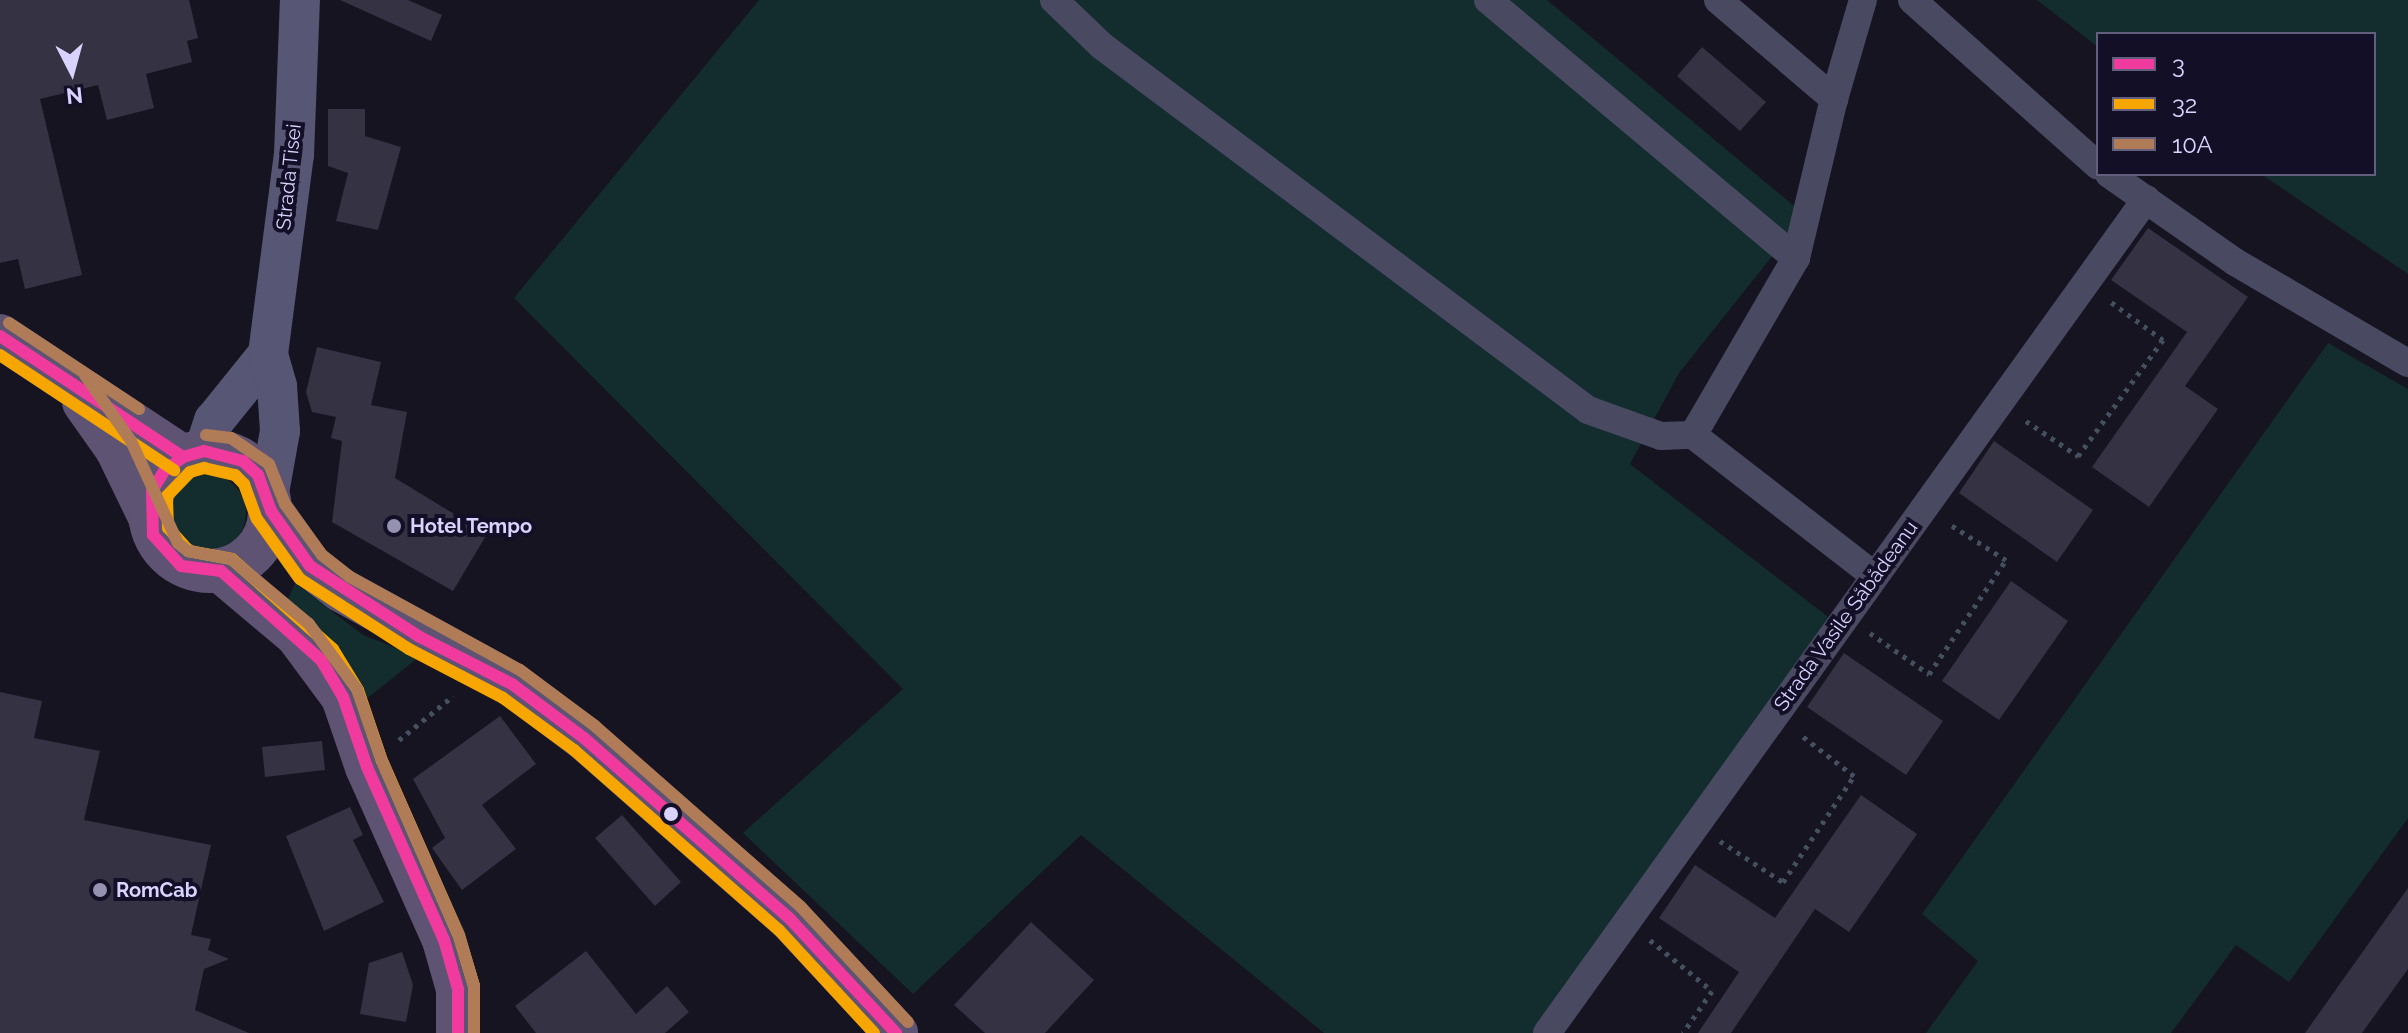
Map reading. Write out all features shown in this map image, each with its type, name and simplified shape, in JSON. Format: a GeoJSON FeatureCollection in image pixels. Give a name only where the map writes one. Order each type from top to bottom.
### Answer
{"type":"FeatureCollection","features":[{"type":"Feature","properties":{"kind":"main road","name":"Strada Tisei"},"geometry":{"type":"LineString","coordinates":[[269,504],[280,431],[277,386],[268,354],[294,155],[300,0]]}},
{"type":"Feature","properties":{"kind":"main road"},"geometry":{"type":"LineString","coordinates":[[0,336],[72,384],[194,454],[243,461],[258,475],[269,504],[310,566],[341,590],[512,684],[584,738],[790,919],[896,1033]]}},
{"type":"Feature","properties":{"kind":"main road"},"geometry":{"type":"LineString","coordinates":[[149,515],[152,491],[164,471],[194,454],[214,421],[268,354]]}},
{"type":"Feature","properties":{"kind":"main road"},"geometry":{"type":"LineString","coordinates":[[72,384],[117,449],[165,553],[181,566],[221,571],[240,565],[257,550],[268,532],[269,504]]}},
{"type":"Feature","properties":{"kind":"main road"},"geometry":{"type":"LineString","coordinates":[[221,571],[297,635],[343,697],[444,940],[458,989],[458,1033]]}},
{"type":"Feature","properties":{"kind":"street"},"geometry":{"type":"LineString","coordinates":[[1054,0],[1102,46],[1588,410],[1661,436],[1693,435],[1875,576]]}},
{"type":"Feature","properties":{"kind":"street"},"geometry":{"type":"LineString","coordinates":[[1488,0],[1796,258]]}},
{"type":"Feature","properties":{"kind":"street"},"geometry":{"type":"LineString","coordinates":[[1718,0],[1834,99]]}},
{"type":"Feature","properties":{"kind":"street"},"geometry":{"type":"LineString","coordinates":[[1693,435],[1796,258],[1834,99],[1863,0]]}},
{"type":"Feature","properties":{"kind":"street"},"geometry":{"type":"LineString","coordinates":[[1912,0],[2096,164]]}},
{"type":"Feature","properties":{"kind":"street"},"geometry":{"type":"LineString","coordinates":[[2112,176],[2235,262],[2408,363]]}},
{"type":"Feature","properties":{"kind":"street","name":"Strada Vasile Săbădeanu"},"geometry":{"type":"LineString","coordinates":[[1547,1033],[2146,199]]}},
{"type":"Feature","properties":{"kind":"path"},"geometry":{"type":"LineString","coordinates":[[2017,414],[2078,456],[2163,340],[2103,296]]}},
{"type":"Feature","properties":{"kind":"path"},"geometry":{"type":"LineString","coordinates":[[1864,630],[1929,674],[2006,560],[1943,519]]}},
{"type":"Feature","properties":{"kind":"path"},"geometry":{"type":"LineString","coordinates":[[416,727],[456,694]]}},
{"type":"Feature","properties":{"kind":"path"},"geometry":{"type":"LineString","coordinates":[[1716,838],[1783,882],[1854,776],[1793,729]]}},
{"type":"Feature","properties":{"kind":"path"},"geometry":{"type":"LineString","coordinates":[[1645,936],[1712,991],[1683,1033]]}},
{"type":"Feature","properties":{"kind":"green space"},"geometry":{"type":"Polygon","coordinates":[[[759,0],[1547,0],[1805,215],[1679,373],[1630,464],[1832,620],[1535,1033],[1324,1033],[1081,835],[913,994],[743,833],[903,689],[514,298],[759,0]]]}},
{"type":"Feature","properties":{"kind":"green space"},"geometry":{"type":"Polygon","coordinates":[[[2037,0],[2408,0],[2408,274],[2264,176],[2376,176],[2376,32],[2096,32],[2096,45],[2037,0]]]}},
{"type":"Feature","properties":{"kind":"green space"},"geometry":{"type":"Polygon","coordinates":[[[2328,343],[2408,389],[2408,818],[2289,982],[2236,945],[2171,1033],[1926,1033],[1978,961],[1922,914],[2328,343]]]}},
{"type":"Feature","properties":{"kind":"green space"},"geometry":{"type":"Polygon","coordinates":[[[207,474],[222,477],[239,491],[246,513],[243,528],[229,545],[207,552],[192,549],[175,535],[168,513],[171,498],[185,481],[207,474]]]}},
{"type":"Feature","properties":{"kind":"green space"},"geometry":{"type":"Polygon","coordinates":[[[295,583],[363,635],[419,657],[350,712],[288,599],[295,583]]]}},
{"type":"Feature","properties":{"kind":"building"},"geometry":{"type":"Polygon","coordinates":[[[0,0],[189,0],[198,38],[187,41],[192,62],[146,74],[154,108],[107,120],[98,85],[40,99],[82,275],[25,289],[18,259],[0,263],[0,0]]]}},
{"type":"Feature","properties":{"kind":"building"},"geometry":{"type":"Polygon","coordinates":[[[340,0],[408,0],[442,15],[431,41],[340,0]]]}},
{"type":"Feature","properties":{"kind":"building"},"geometry":{"type":"Polygon","coordinates":[[[1702,47],[1766,102],[1740,131],[1677,76],[1702,47]]]}},
{"type":"Feature","properties":{"kind":"building"},"geometry":{"type":"Polygon","coordinates":[[[328,109],[365,109],[365,136],[401,147],[378,230],[336,221],[348,173],[328,166],[328,109]]]}},
{"type":"Feature","properties":{"kind":"building"},"geometry":{"type":"Polygon","coordinates":[[[2148,228],[2248,297],[2185,386],[2218,409],[2149,507],[2092,467],[2187,332],[2111,280],[2148,228]]]}},
{"type":"Feature","properties":{"kind":"building"},"geometry":{"type":"Polygon","coordinates":[[[317,347],[381,362],[371,405],[407,412],[395,478],[487,534],[453,591],[332,522],[342,441],[331,438],[336,417],[312,412],[306,392],[317,347]]]}},
{"type":"Feature","properties":{"kind":"building"},"geometry":{"type":"Polygon","coordinates":[[[1994,441],[2093,510],[2057,562],[1959,493],[1994,441]]]}},
{"type":"Feature","properties":{"kind":"building"},"geometry":{"type":"Polygon","coordinates":[[[2011,581],[2068,621],[1999,720],[1942,681],[2011,581]]]}},
{"type":"Feature","properties":{"kind":"building"},"geometry":{"type":"Polygon","coordinates":[[[1844,653],[1943,721],[1906,775],[1807,707],[1844,653]]]}},
{"type":"Feature","properties":{"kind":"building","name":"RomCab"},"geometry":{"type":"Polygon","coordinates":[[[0,692],[42,701],[34,738],[100,751],[84,820],[211,845],[191,935],[211,939],[208,950],[229,959],[204,969],[195,1010],[249,1033],[0,1033],[0,692]]]}},
{"type":"Feature","properties":{"kind":"building"},"geometry":{"type":"Polygon","coordinates":[[[500,716],[536,764],[482,805],[516,849],[462,890],[432,848],[445,838],[413,779],[500,716]]]}},
{"type":"Feature","properties":{"kind":"building"},"geometry":{"type":"Polygon","coordinates":[[[322,741],[325,770],[265,777],[262,747],[322,741]]]}},
{"type":"Feature","properties":{"kind":"building"},"geometry":{"type":"Polygon","coordinates":[[[1861,795],[1917,834],[1849,932],[1815,909],[1731,1033],[1698,1033],[1739,972],[1659,918],[1695,865],[1775,918],[1861,795]]]}},
{"type":"Feature","properties":{"kind":"building"},"geometry":{"type":"Polygon","coordinates":[[[350,807],[363,835],[353,840],[384,902],[324,931],[286,836],[350,807]]]}},
{"type":"Feature","properties":{"kind":"building"},"geometry":{"type":"Polygon","coordinates":[[[622,815],[681,882],[655,906],[595,838],[622,815]]]}},
{"type":"Feature","properties":{"kind":"building"},"geometry":{"type":"Polygon","coordinates":[[[2408,888],[2408,969],[2362,1033],[2305,1033],[2408,888]]]}},
{"type":"Feature","properties":{"kind":"building"},"geometry":{"type":"Polygon","coordinates":[[[1031,922],[1094,980],[1045,1033],[985,1033],[954,1005],[1031,922]]]}},
{"type":"Feature","properties":{"kind":"building"},"geometry":{"type":"Polygon","coordinates":[[[586,951],[636,1014],[667,986],[689,1012],[665,1033],[536,1033],[515,1006],[586,951]]]}},
{"type":"Feature","properties":{"kind":"building"},"geometry":{"type":"Polygon","coordinates":[[[402,952],[413,985],[406,1022],[360,1014],[369,963],[402,952]]]}},
{"type":"Feature","properties":{"kind":"transit line","name":"10A"},"geometry":{"type":"LineString","coordinates":[[9,323],[139,409]]}},
{"type":"Feature","properties":{"kind":"transit line","name":"3"},"geometry":{"type":"LineString","coordinates":[[0,336],[183,457]]}},
{"type":"Feature","properties":{"kind":"transit line","name":"32"},"geometry":{"type":"LineString","coordinates":[[0,355],[174,470]]}},
{"type":"Feature","properties":{"kind":"transit line","name":"10A"},"geometry":{"type":"LineString","coordinates":[[85,375],[131,441],[178,543],[188,551],[231,559],[309,624],[357,689],[382,761],[459,936],[474,986],[474,1033]]}},
{"type":"Feature","properties":{"kind":"transit line","name":"10A"},"geometry":{"type":"LineString","coordinates":[[206,435],[231,438],[269,464],[285,504],[322,555],[350,577],[520,670],[595,726],[801,907],[908,1022]]}},
{"type":"Feature","properties":{"kind":"transit line","name":"3"},"geometry":{"type":"LineString","coordinates":[[458,1033],[458,989],[444,940],[367,767],[343,697],[321,660],[221,571],[181,566],[153,535],[152,491],[164,471],[183,457],[204,451],[243,461],[258,475],[271,511],[310,566],[418,636],[512,684],[584,738],[790,919],[896,1033]]}},
{"type":"Feature","properties":{"kind":"transit line","name":"32"},"geometry":{"type":"LineString","coordinates":[[474,1033],[474,986],[459,936],[382,761],[358,690],[333,649],[232,559],[189,551],[168,528],[167,496],[190,472],[204,468],[235,475],[244,484],[257,519],[300,579],[409,649],[503,698],[574,750],[779,930],[874,1033]]}},
{"type":"Feature","properties":{"kind":"place","name":"Hotel Tempo"},"geometry":{"type":"Point","coordinates":[394,526]}},
{"type":"Feature","properties":{"kind":"place","name":"RomCab"},"geometry":{"type":"Point","coordinates":[100,890]}}]}
